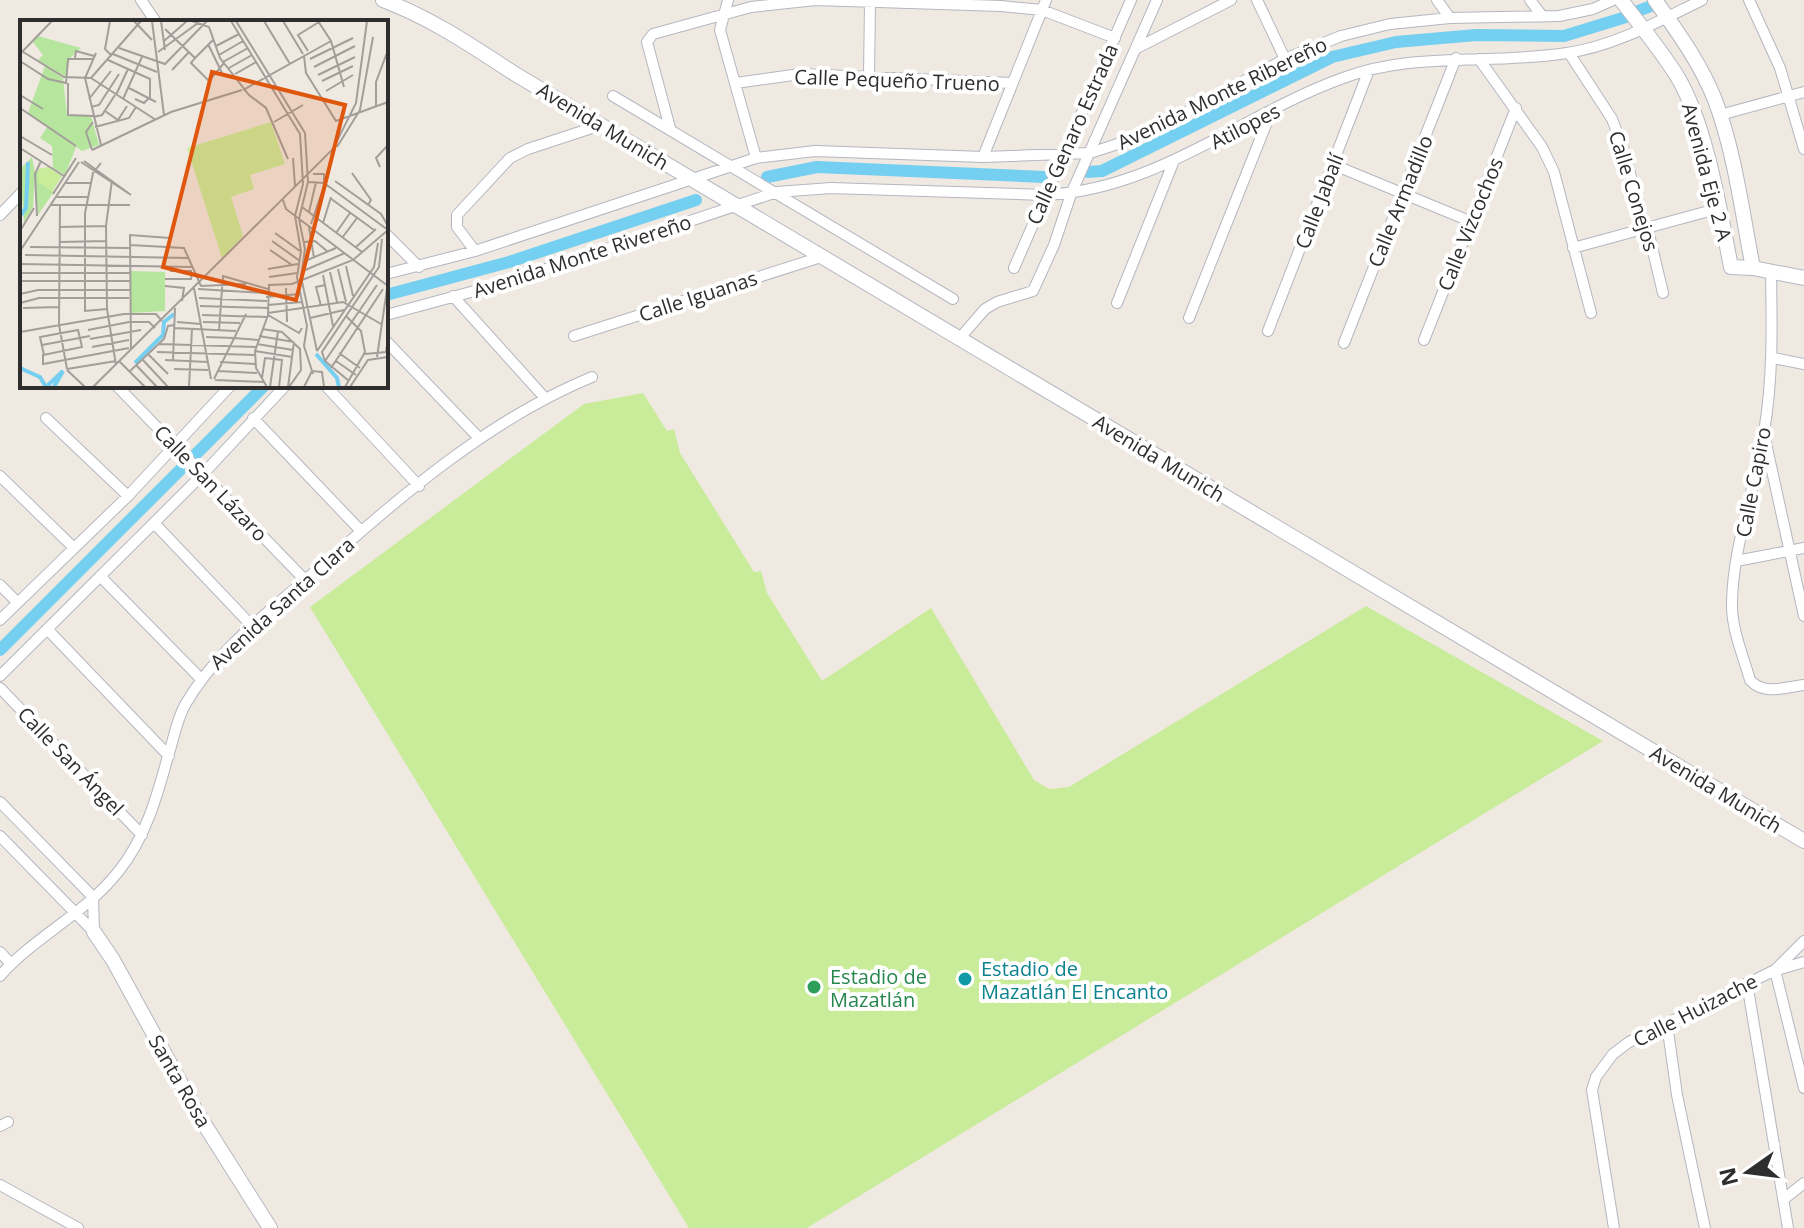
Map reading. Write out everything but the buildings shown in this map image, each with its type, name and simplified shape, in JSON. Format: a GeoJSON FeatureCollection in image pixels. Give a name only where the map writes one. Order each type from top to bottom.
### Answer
{"type":"FeatureCollection","features":[{"type":"Feature","properties":{"kind":"main road","name":"Avenida Munich"},"geometry":{"type":"LineString","coordinates":[[383,0],[406,6],[457,36],[821,257],[1804,841]]}},
{"type":"Feature","properties":{"kind":"main road","name":"Avenida Eje 2 A"},"geometry":{"type":"LineString","coordinates":[[1621,0],[1677,77],[1695,117],[1720,208],[1731,267],[1753,268],[1720,115],[1704,77],[1655,0]]}},
{"type":"Feature","properties":{"kind":"main road"},"geometry":{"type":"LineString","coordinates":[[1753,268],[1804,278]]}},
{"type":"Feature","properties":{"kind":"main road","name":"Santa Rosa"},"geometry":{"type":"LineString","coordinates":[[94,932],[113,960],[196,1111],[270,1228]]}},
{"type":"Feature","properties":{"kind":"street"},"geometry":{"type":"LineString","coordinates":[[141,0],[155,20]]}},
{"type":"Feature","properties":{"kind":"street"},"geometry":{"type":"LineString","coordinates":[[728,0],[720,30],[756,158]]}},
{"type":"Feature","properties":{"kind":"street","name":"Calle Genaro Estrada"},"geometry":{"type":"LineString","coordinates":[[1014,268],[1131,0]]}},
{"type":"Feature","properties":{"kind":"street","name":"Calle Genaro Estrada"},"geometry":{"type":"LineString","coordinates":[[959,339],[985,309],[1033,291],[1054,245],[1071,194],[1157,0]]}},
{"type":"Feature","properties":{"kind":"street"},"geometry":{"type":"LineString","coordinates":[[1137,48],[1231,0]]}},
{"type":"Feature","properties":{"kind":"street"},"geometry":{"type":"LineString","coordinates":[[1257,0],[1285,59]]}},
{"type":"Feature","properties":{"kind":"street"},"geometry":{"type":"LineString","coordinates":[[1437,0],[1450,18]]}},
{"type":"Feature","properties":{"kind":"street"},"geometry":{"type":"LineString","coordinates":[[1530,0],[1543,17]]}},
{"type":"Feature","properties":{"kind":"street","name":"Avenida Monte Ribereño"},"geometry":{"type":"LineString","coordinates":[[732,165],[756,158],[815,151],[983,157],[1090,153],[1142,136],[1285,59],[1341,36],[1390,24],[1450,18],[1543,17],[1593,9],[1613,0]]}},
{"type":"Feature","properties":{"kind":"street","name":"Atilopes"},"geometry":{"type":"LineString","coordinates":[[777,192],[831,188],[1071,194],[1112,185],[1173,163],[1271,112],[1343,78],[1369,70],[1394,64],[1456,58],[1569,53],[1628,36],[1702,0]]}},
{"type":"Feature","properties":{"kind":"street"},"geometry":{"type":"LineString","coordinates":[[1749,0],[1790,95],[1804,149]]}},
{"type":"Feature","properties":{"kind":"street"},"geometry":{"type":"LineString","coordinates":[[670,128],[647,42],[653,34],[751,7],[794,1],[1044,5],[1115,38]]}},
{"type":"Feature","properties":{"kind":"street"},"geometry":{"type":"LineString","coordinates":[[869,76],[870,1]]}},
{"type":"Feature","properties":{"kind":"street"},"geometry":{"type":"LineString","coordinates":[[983,157],[1044,5]]}},
{"type":"Feature","properties":{"kind":"street","name":"Calle Conejos"},"geometry":{"type":"LineString","coordinates":[[1569,53],[1612,119],[1648,230],[1663,293]]}},
{"type":"Feature","properties":{"kind":"street","name":"Calle Armadillo"},"geometry":{"type":"LineString","coordinates":[[1344,343],[1456,58]]}},
{"type":"Feature","properties":{"kind":"street"},"geometry":{"type":"LineString","coordinates":[[1479,59],[1542,147],[1554,172],[1591,313]]}},
{"type":"Feature","properties":{"kind":"street","name":"Calle Jabalí"},"geometry":{"type":"LineString","coordinates":[[1268,331],[1369,70]]}},
{"type":"Feature","properties":{"kind":"street","name":"Calle Pequeño Trueno"},"geometry":{"type":"LineString","coordinates":[[736,83],[800,74],[1011,83]]}},
{"type":"Feature","properties":{"kind":"street"},"geometry":{"type":"LineString","coordinates":[[1720,115],[1804,92]]}},
{"type":"Feature","properties":{"kind":"street"},"geometry":{"type":"LineString","coordinates":[[613,96],[953,299]]}},
{"type":"Feature","properties":{"kind":"street","name":"Calle Vizcochos"},"geometry":{"type":"LineString","coordinates":[[1424,340],[1516,108]]}},
{"type":"Feature","properties":{"kind":"street"},"geometry":{"type":"LineString","coordinates":[[1189,318],[1271,112]]}},
{"type":"Feature","properties":{"kind":"street"},"geometry":{"type":"LineString","coordinates":[[475,251],[457,227],[457,215],[505,162],[528,149],[601,125]]}},
{"type":"Feature","properties":{"kind":"street"},"geometry":{"type":"LineString","coordinates":[[1117,303],[1173,163]]}},
{"type":"Feature","properties":{"kind":"street","name":"Avenida Monte Rivereño"},"geometry":{"type":"LineString","coordinates":[[388,274],[475,251],[732,165]]}},
{"type":"Feature","properties":{"kind":"street"},"geometry":{"type":"LineString","coordinates":[[1334,165],[1472,222]]}},
{"type":"Feature","properties":{"kind":"street","name":"Avenida Monte Rivereño"},"geometry":{"type":"LineString","coordinates":[[388,314],[504,283],[777,192]]}},
{"type":"Feature","properties":{"kind":"street"},"geometry":{"type":"LineString","coordinates":[[0,215],[20,194]]}},
{"type":"Feature","properties":{"kind":"street"},"geometry":{"type":"LineString","coordinates":[[1573,248],[1720,208]]}},
{"type":"Feature","properties":{"kind":"street"},"geometry":{"type":"LineString","coordinates":[[388,236],[419,267]]}},
{"type":"Feature","properties":{"kind":"street","name":"Calle Iguanas"},"geometry":{"type":"LineString","coordinates":[[574,336],[821,257]]}},
{"type":"Feature","properties":{"kind":"street","name":"Calle Capiro"},"geometry":{"type":"LineString","coordinates":[[1771,272],[1773,358],[1764,433],[1736,561],[1732,604],[1735,628],[1750,680],[1766,690],[1804,685]]}},
{"type":"Feature","properties":{"kind":"street"},"geometry":{"type":"LineString","coordinates":[[453,296],[544,397]]}},
{"type":"Feature","properties":{"kind":"street"},"geometry":{"type":"LineString","coordinates":[[388,343],[479,438]]}},
{"type":"Feature","properties":{"kind":"street"},"geometry":{"type":"LineString","coordinates":[[1773,358],[1804,364]]}},
{"type":"Feature","properties":{"kind":"street","name":"Avenida Santa Clara"},"geometry":{"type":"LineString","coordinates":[[0,976],[27,948],[75,913],[118,873],[142,835],[183,708],[201,679],[252,626],[361,531],[479,438],[544,397],[592,377]]}},
{"type":"Feature","properties":{"kind":"street","name":"Calle San Lázaro"},"geometry":{"type":"LineString","coordinates":[[119,388],[305,580]]}},
{"type":"Feature","properties":{"kind":"street"},"geometry":{"type":"LineString","coordinates":[[0,620],[128,496],[227,388]]}},
{"type":"Feature","properties":{"kind":"street"},"geometry":{"type":"LineString","coordinates":[[0,676],[154,523],[283,388]]}},
{"type":"Feature","properties":{"kind":"street"},"geometry":{"type":"LineString","coordinates":[[328,388],[419,486]]}},
{"type":"Feature","properties":{"kind":"street"},"geometry":{"type":"LineString","coordinates":[[46,418],[128,496]]}},
{"type":"Feature","properties":{"kind":"street"},"geometry":{"type":"LineString","coordinates":[[253,418],[361,531]]}},
{"type":"Feature","properties":{"kind":"street"},"geometry":{"type":"LineString","coordinates":[[1764,433],[1804,616]]}},
{"type":"Feature","properties":{"kind":"street"},"geometry":{"type":"LineString","coordinates":[[0,476],[74,548]]}},
{"type":"Feature","properties":{"kind":"street"},"geometry":{"type":"LineString","coordinates":[[154,523],[252,626]]}},
{"type":"Feature","properties":{"kind":"street"},"geometry":{"type":"LineString","coordinates":[[1736,561],[1804,548]]}},
{"type":"Feature","properties":{"kind":"street"},"geometry":{"type":"LineString","coordinates":[[100,576],[201,679]]}},
{"type":"Feature","properties":{"kind":"street"},"geometry":{"type":"LineString","coordinates":[[0,585],[17,602]]}},
{"type":"Feature","properties":{"kind":"street"},"geometry":{"type":"LineString","coordinates":[[47,629],[169,756]]}},
{"type":"Feature","properties":{"kind":"street","name":"Calle San Ángel"},"geometry":{"type":"LineString","coordinates":[[0,688],[142,835]]}},
{"type":"Feature","properties":{"kind":"street"},"geometry":{"type":"LineString","coordinates":[[0,802],[93,897],[94,932]]}},
{"type":"Feature","properties":{"kind":"street"},"geometry":{"type":"LineString","coordinates":[[0,836],[94,932]]}},
{"type":"Feature","properties":{"kind":"street","name":"Calle Huizache"},"geometry":{"type":"LineString","coordinates":[[1614,1228],[1592,1090],[1596,1077],[1613,1054],[1629,1042],[1775,970],[1804,941]]}},
{"type":"Feature","properties":{"kind":"street"},"geometry":{"type":"LineString","coordinates":[[0,952],[11,964]]}},
{"type":"Feature","properties":{"kind":"street"},"geometry":{"type":"LineString","coordinates":[[1804,962],[1775,970],[1804,1088]]}},
{"type":"Feature","properties":{"kind":"street"},"geometry":{"type":"LineString","coordinates":[[1747,983],[1788,1228]]}},
{"type":"Feature","properties":{"kind":"street"},"geometry":{"type":"LineString","coordinates":[[1667,1024],[1677,1095],[1705,1228]]}},
{"type":"Feature","properties":{"kind":"street"},"geometry":{"type":"LineString","coordinates":[[1784,1199],[1804,1183]]}},
{"type":"Feature","properties":{"kind":"street"},"geometry":{"type":"LineString","coordinates":[[0,1185],[78,1228]]}},
{"type":"Feature","properties":{"kind":"green space"},"geometry":{"type":"Polygon","coordinates":[[[643,393],[667,431],[674,429],[680,453],[754,572],[761,571],[767,593],[822,681],[931,608],[1034,780],[1049,789],[1069,787],[1366,606],[1603,741],[807,1228],[689,1228],[310,607],[584,404],[643,393]]]}},
{"type":"Feature","properties":{"kind":"waterway"},"geometry":{"type":"LineString","coordinates":[[1638,11],[1651,6]]}},
{"type":"Feature","properties":{"kind":"waterway"},"geometry":{"type":"LineString","coordinates":[[1088,172],[1102,171],[1332,57],[1396,42],[1476,35],[1564,36],[1626,17]]}},
{"type":"Feature","properties":{"kind":"waterway"},"geometry":{"type":"LineString","coordinates":[[767,177],[817,167],[1044,177]]}},
{"type":"Feature","properties":{"kind":"waterway"},"geometry":{"type":"LineString","coordinates":[[388,294],[509,262],[696,200]]}},
{"type":"Feature","properties":{"kind":"waterway"},"geometry":{"type":"LineString","coordinates":[[0,650],[262,388]]}},
{"type":"Feature","properties":{"kind":"place","name":"Estadio de Mazatlán El Encanto"},"geometry":{"type":"Point","coordinates":[965,979]}},
{"type":"Feature","properties":{"kind":"place","name":"Estadio de Mazatlán"},"geometry":{"type":"Point","coordinates":[814,987]}}]}
